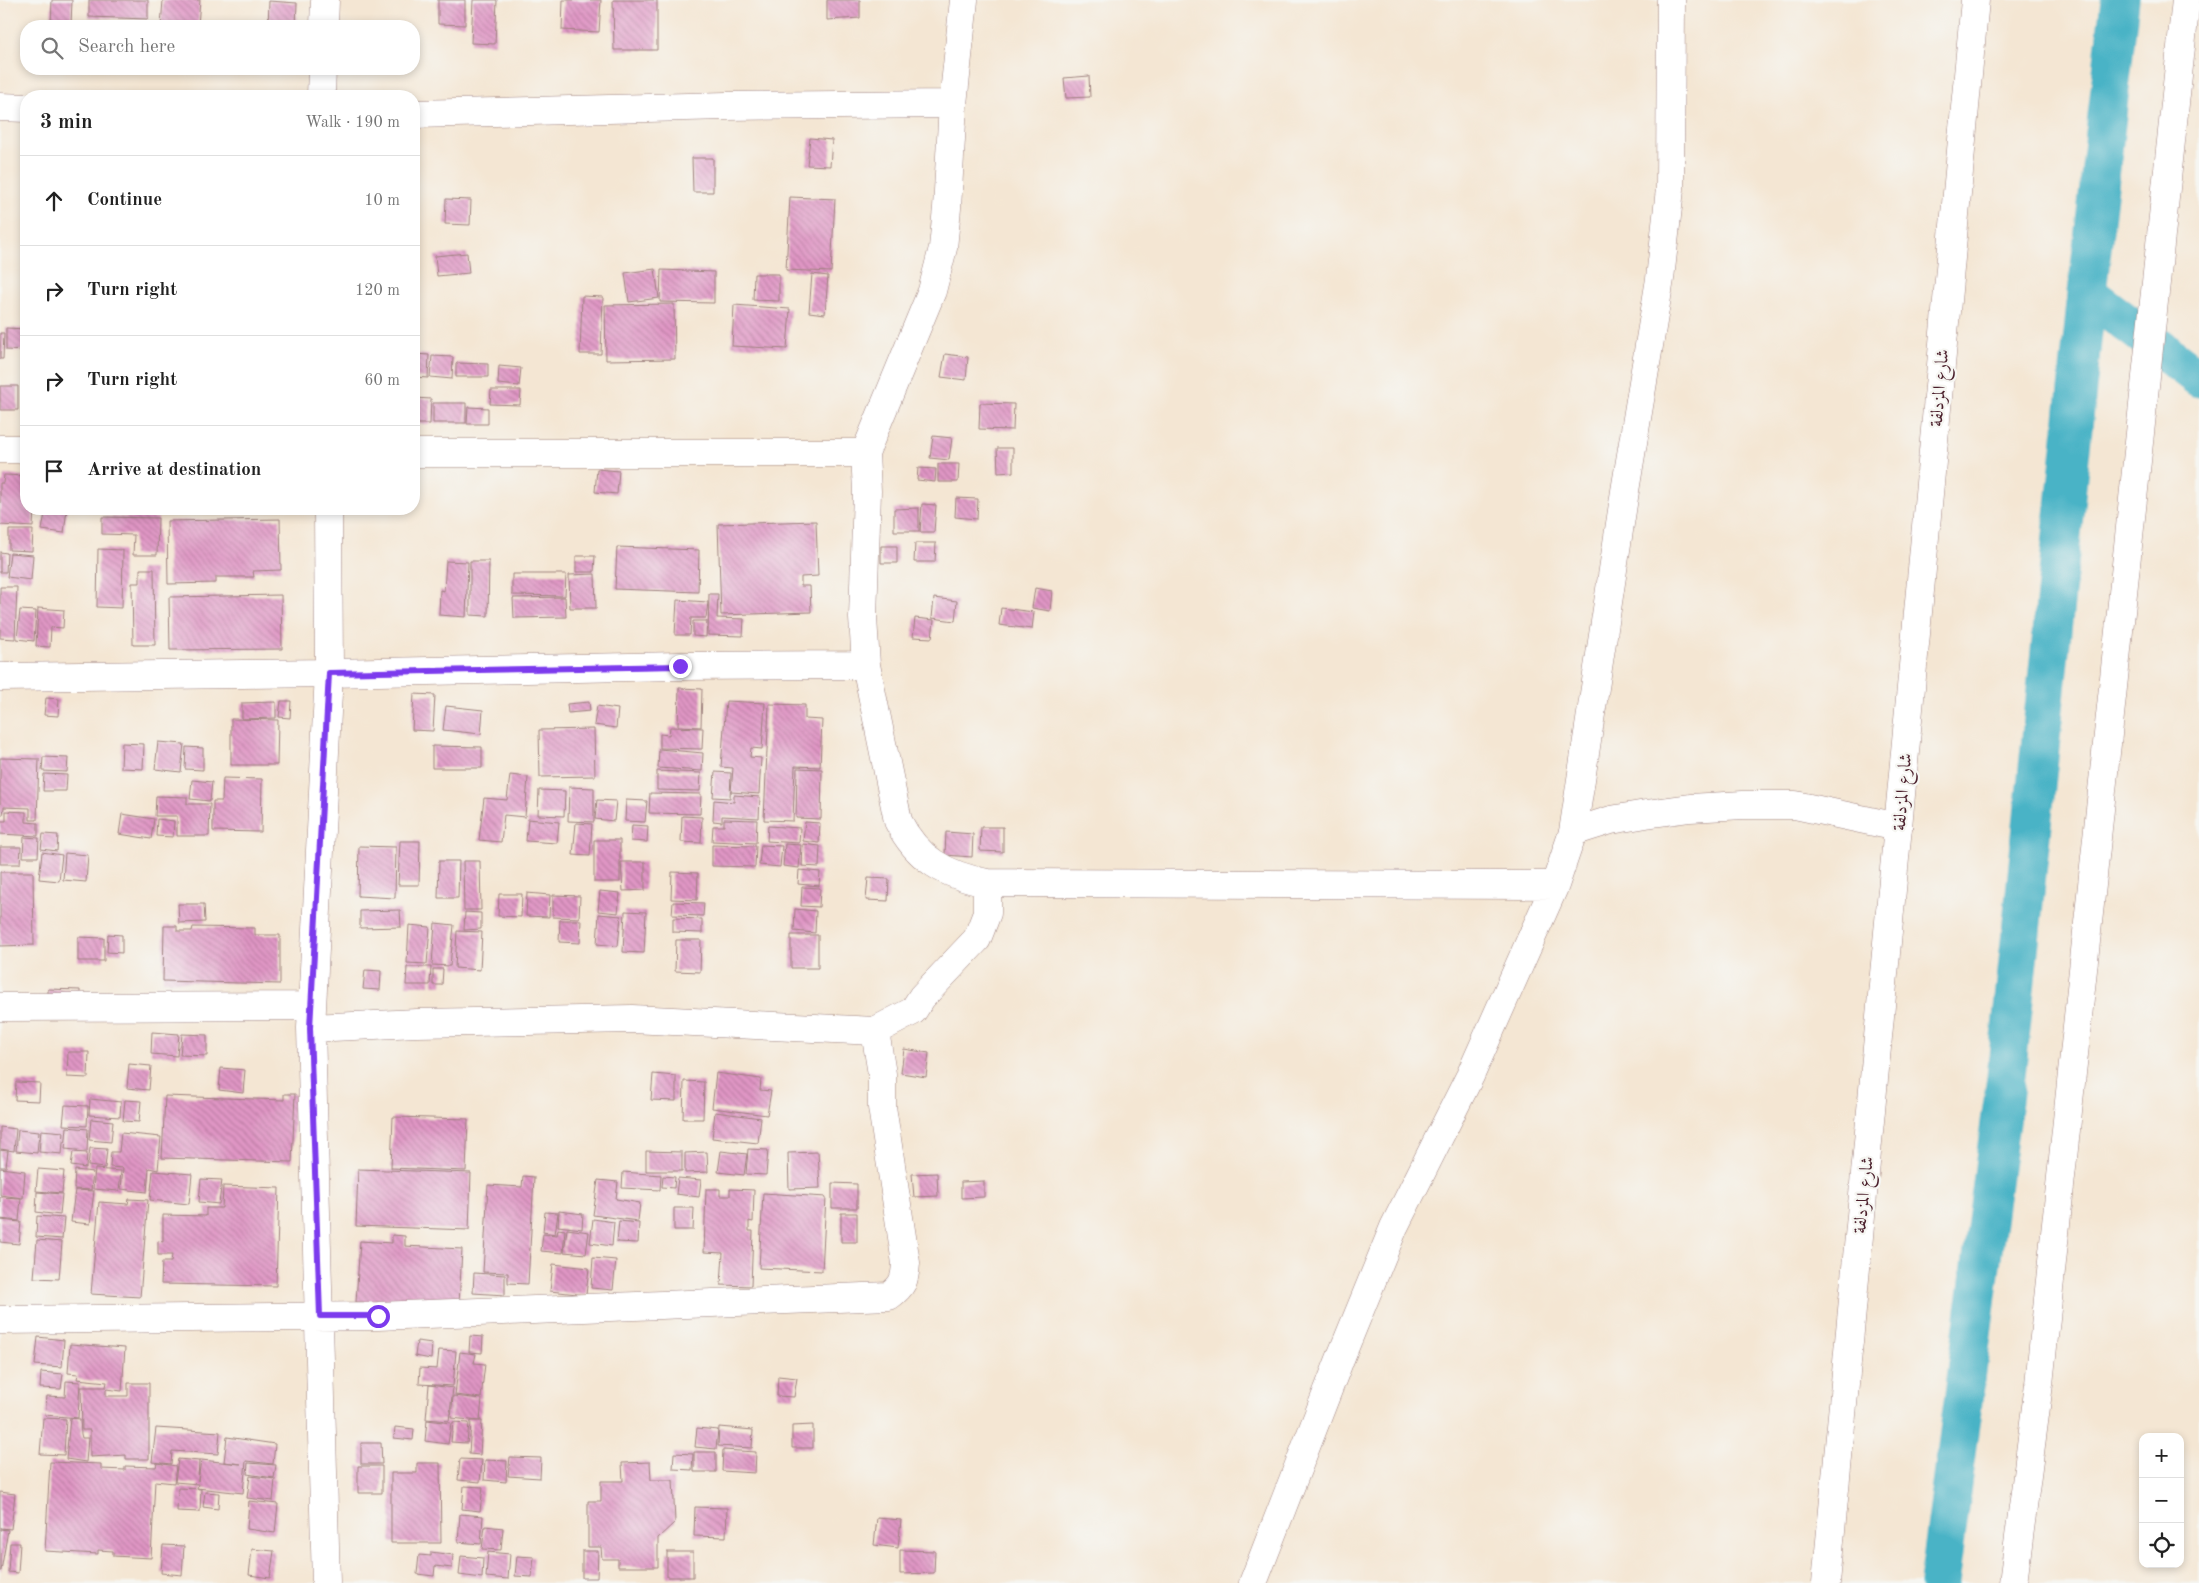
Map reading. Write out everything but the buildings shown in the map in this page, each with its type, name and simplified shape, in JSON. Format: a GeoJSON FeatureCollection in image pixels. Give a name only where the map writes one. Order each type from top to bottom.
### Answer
{"type":"FeatureCollection","features":[{"type":"Feature","properties":{"kind":"street"},"geometry":{"type":"LineString","coordinates":[[324,20],[325,0]]}},
{"type":"Feature","properties":{"kind":"street"},"geometry":{"type":"LineString","coordinates":[[964,0],[953,104],[947,208],[941,257],[932,291],[865,453],[867,491],[863,618],[866,665],[898,821],[906,837],[915,848],[943,870],[958,876],[987,883],[1555,885]]}},
{"type":"Feature","properties":{"kind":"street"},"geometry":{"type":"LineString","coordinates":[[1253,1583],[1394,1226],[1470,1076],[1555,885],[1573,832],[1661,270],[1670,189],[1671,0]]}},
{"type":"Feature","properties":{"kind":"street","name":"شارع المزدلفة"},"geometry":{"type":"LineString","coordinates":[[1826,1583],[1975,0]]}},
{"type":"Feature","properties":{"kind":"street"},"geometry":{"type":"LineString","coordinates":[[2013,1583],[2039,1384],[2186,0]]}},
{"type":"Feature","properties":{"kind":"street"},"geometry":{"type":"LineString","coordinates":[[321,90],[322,75]]}},
{"type":"Feature","properties":{"kind":"street"},"geometry":{"type":"LineString","coordinates":[[420,114],[726,106],[953,104]]}},
{"type":"Feature","properties":{"kind":"street"},"geometry":{"type":"LineString","coordinates":[[0,107],[20,108]]}},
{"type":"Feature","properties":{"kind":"street"},"geometry":{"type":"LineString","coordinates":[[0,449],[20,449]]}},
{"type":"Feature","properties":{"kind":"street"},"geometry":{"type":"LineString","coordinates":[[420,453],[865,453]]}},
{"type":"Feature","properties":{"kind":"street"},"geometry":{"type":"LineString","coordinates":[[326,1583],[311,1017],[329,673],[328,515]]}},
{"type":"Feature","properties":{"kind":"street"},"geometry":{"type":"LineString","coordinates":[[0,677],[680,666],[866,665]]}},
{"type":"Feature","properties":{"kind":"street"},"geometry":{"type":"LineString","coordinates":[[1573,832],[1611,820],[1646,814],[1690,808],[1743,805],[1795,805],[1898,827]]}},
{"type":"Feature","properties":{"kind":"street"},"geometry":{"type":"LineString","coordinates":[[0,1007],[311,1017],[417,1023],[632,1019],[875,1030],[913,1011],[922,997],[977,939],[987,914],[987,883]]}},
{"type":"Feature","properties":{"kind":"street"},"geometry":{"type":"LineString","coordinates":[[0,1320],[378,1316],[889,1296],[900,1288],[905,1274],[906,1263],[882,1107],[882,1074],[875,1030]]}},
{"type":"Feature","properties":{"kind":"waterway"},"geometry":{"type":"LineString","coordinates":[[1939,1583],[2006,1077],[2087,293],[2120,0]]}},
{"type":"Feature","properties":{"kind":"waterway"},"geometry":{"type":"LineString","coordinates":[[2087,293],[2199,378]]}},
{"type":"Feature","properties":{"kind":"route"},"geometry":{"type":"LineString","coordinates":[[378,1316],[320,1316],[310,1028],[329,673],[680,666]]}}]}
